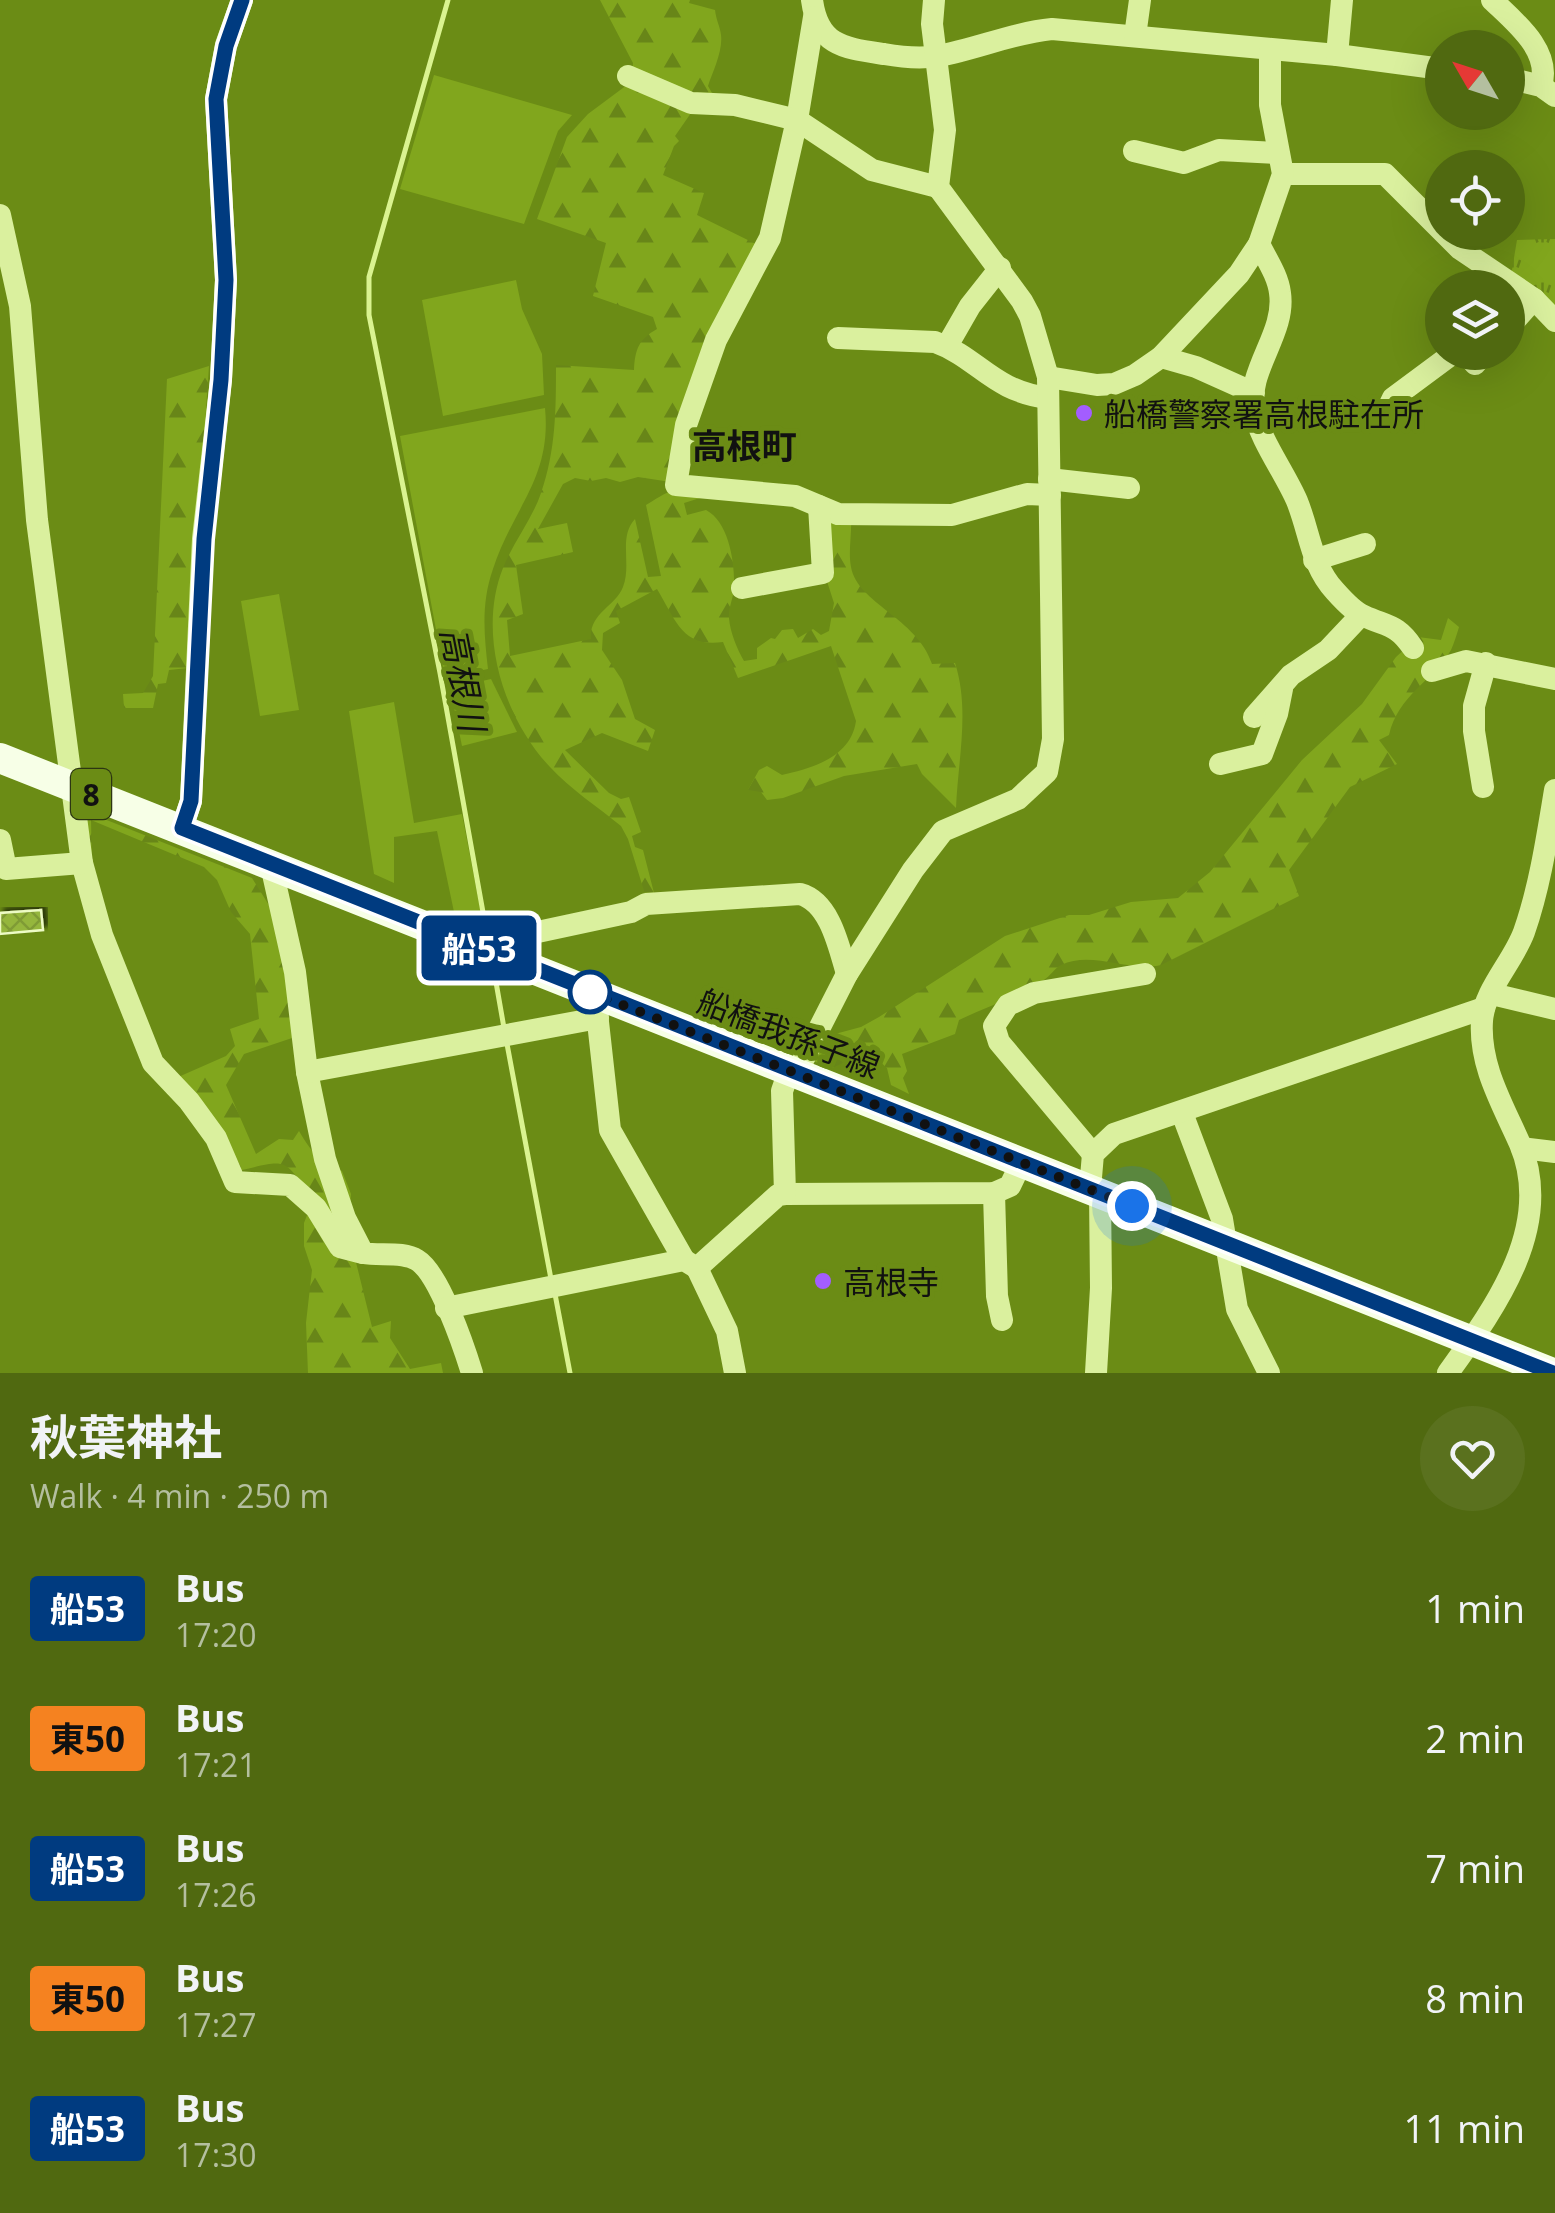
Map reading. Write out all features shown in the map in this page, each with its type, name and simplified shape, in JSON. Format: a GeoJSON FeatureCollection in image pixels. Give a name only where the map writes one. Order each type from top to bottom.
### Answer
{"type":"FeatureCollection","features":[{"type":"Feature","properties":{"kind":"main road","name":"船橋我孫子線"},"geometry":{"type":"LineString","coordinates":[[0,758],[500,956],[596,1006],[793,1072],[1553,1373]]}},
{"type":"Feature","properties":{"kind":"street"},"geometry":{"type":"LineString","coordinates":[[182,828],[191,801],[204,539],[221,380],[226,280],[216,99],[226,46],[242,0]]}},
{"type":"Feature","properties":{"kind":"street"},"geometry":{"type":"LineString","coordinates":[[934,0],[932,24],[945,130],[938,186]]}},
{"type":"Feature","properties":{"kind":"street"},"geometry":{"type":"LineString","coordinates":[[1135,36],[1140,0]]}},
{"type":"Feature","properties":{"kind":"street"},"geometry":{"type":"LineString","coordinates":[[1337,55],[1342,0]]}},
{"type":"Feature","properties":{"kind":"street"},"geometry":{"type":"LineString","coordinates":[[1492,0],[1534,43],[1543,82]]}},
{"type":"Feature","properties":{"kind":"street"},"geometry":{"type":"LineString","coordinates":[[813,8],[828,38],[846,48],[898,56],[936,56],[1023,32],[1052,29],[1425,67]]}},
{"type":"Feature","properties":{"kind":"street"},"geometry":{"type":"LineString","coordinates":[[813,8],[797,120],[770,238],[716,340],[686,425],[676,486],[794,496],[838,514],[952,515],[1050,487],[1128,488]]}},
{"type":"Feature","properties":{"kind":"street"},"geometry":{"type":"LineString","coordinates":[[838,338],[934,342],[1013,390],[1114,384],[1161,357],[1238,274],[1259,244],[1280,164],[1270,105],[1270,50]]}},
{"type":"Feature","properties":{"kind":"street"},"geometry":{"type":"LineString","coordinates":[[628,76],[692,103],[735,105],[797,120],[872,170],[938,186],[1000,268],[1030,316],[1048,387],[1053,739],[1047,772],[1018,798],[942,831],[847,974],[782,1091],[784,1194]]}},
{"type":"Feature","properties":{"kind":"street"},"geometry":{"type":"LineString","coordinates":[[1134,151],[1184,162],[1219,150],[1280,164],[1385,174],[1460,249],[1475,270]]}},
{"type":"Feature","properties":{"kind":"street"},"geometry":{"type":"LineString","coordinates":[[0,215],[20,306],[37,520],[82,863],[102,935],[153,1062],[216,1138],[235,1182],[290,1185],[316,1208],[340,1247],[383,1257],[405,1254],[420,1261],[446,1308],[472,1373]]}},
{"type":"Feature","properties":{"kind":"street"},"geometry":{"type":"LineString","coordinates":[[1259,244],[1276,278],[1280,309],[1254,393],[1258,424],[1299,506],[1314,560],[1334,590],[1361,615],[1396,627],[1414,648]]}},
{"type":"Feature","properties":{"kind":"street"},"geometry":{"type":"LineString","coordinates":[[946,346],[970,306],[1000,268]]}},
{"type":"Feature","properties":{"kind":"street"},"geometry":{"type":"LineString","coordinates":[[1525,295],[1534,298],[1555,321]]}},
{"type":"Feature","properties":{"kind":"street"},"geometry":{"type":"LineString","coordinates":[[1525,308],[1534,298]]}},
{"type":"Feature","properties":{"kind":"street"},"geometry":{"type":"LineString","coordinates":[[1161,357],[1196,366],[1254,393]]}},
{"type":"Feature","properties":{"kind":"street"},"geometry":{"type":"LineString","coordinates":[[1382,421],[1393,398],[1431,370]]}},
{"type":"Feature","properties":{"kind":"street"},"geometry":{"type":"LineString","coordinates":[[742,588],[823,573],[819,506]]}},
{"type":"Feature","properties":{"kind":"street"},"geometry":{"type":"LineString","coordinates":[[1314,560],[1364,544]]}},
{"type":"Feature","properties":{"kind":"street"},"geometry":{"type":"LineString","coordinates":[[1254,717],[1283,684],[1328,650],[1361,615]]}},
{"type":"Feature","properties":{"kind":"street"},"geometry":{"type":"LineString","coordinates":[[1432,670],[1466,660],[1555,678]]}},
{"type":"Feature","properties":{"kind":"street"},"geometry":{"type":"LineString","coordinates":[[1483,787],[1474,706],[1486,664]]}},
{"type":"Feature","properties":{"kind":"street"},"geometry":{"type":"LineString","coordinates":[[1220,764],[1262,754],[1283,684]]}},
{"type":"Feature","properties":{"kind":"street"},"geometry":{"type":"LineString","coordinates":[[1448,1373],[1510,1281],[1525,1239],[1530,1208],[1522,1148],[1488,1074],[1483,1049],[1488,1001],[1522,937],[1536,896],[1555,790]]}},
{"type":"Feature","properties":{"kind":"street"},"geometry":{"type":"LineString","coordinates":[[0,840],[6,869],[82,863]]}},
{"type":"Feature","properties":{"kind":"street"},"geometry":{"type":"LineString","coordinates":[[271,865],[295,972],[307,1072],[325,1159],[345,1218],[363,1252]]}},
{"type":"Feature","properties":{"kind":"street"},"geometry":{"type":"LineString","coordinates":[[500,956],[511,939],[519,936],[631,912],[646,904],[800,894],[819,905],[840,948],[847,974]]}},
{"type":"Feature","properties":{"kind":"street"},"geometry":{"type":"LineString","coordinates":[[1096,1373],[1102,1288],[1093,1154],[1000,1042],[994,1026],[1008,1004],[1034,993],[1145,974]]}},
{"type":"Feature","properties":{"kind":"street"},"geometry":{"type":"LineString","coordinates":[[1093,1154],[1114,1134],[1488,1001],[1555,1008]]}},
{"type":"Feature","properties":{"kind":"street"},"geometry":{"type":"LineString","coordinates":[[307,1072],[506,1035],[596,1006],[610,1130],[727,1331],[735,1373]]}},
{"type":"Feature","properties":{"kind":"street"},"geometry":{"type":"LineString","coordinates":[[1182,1112],[1222,1219],[1238,1310],[1269,1373]]}},
{"type":"Feature","properties":{"kind":"street"},"geometry":{"type":"LineString","coordinates":[[1522,1148],[1555,1152]]}},
{"type":"Feature","properties":{"kind":"street"},"geometry":{"type":"LineString","coordinates":[[446,1308],[690,1264],[778,1195],[994,1192],[1010,1186],[1022,1162]]}},
{"type":"Feature","properties":{"kind":"street"},"geometry":{"type":"LineString","coordinates":[[994,1192],[996,1296],[1002,1320]]}},
{"type":"Feature","properties":{"kind":"green space"},"geometry":{"type":"Polygon","coordinates":[[[600,0],[690,0],[689,3],[715,10],[721,41],[708,86],[712,93],[675,136],[679,141],[663,175],[704,193],[697,215],[760,246],[671,482],[638,477],[620,482],[575,478],[563,484],[538,529],[567,523],[573,552],[516,565],[523,614],[507,620],[510,656],[591,639],[598,616],[623,587],[627,534],[635,519],[648,577],[661,576],[646,505],[677,491],[700,498],[684,503],[687,515],[706,510],[725,533],[734,577],[730,623],[744,661],[757,659],[757,648],[775,639],[782,630],[793,629],[798,638],[813,629],[821,635],[829,631],[834,603],[825,575],[824,513],[851,518],[850,561],[856,580],[914,634],[932,664],[955,663],[962,699],[956,808],[917,764],[844,776],[767,800],[761,792],[748,790],[759,770],[767,766],[782,775],[806,769],[839,752],[853,733],[856,721],[831,646],[738,678],[723,642],[709,643],[689,636],[675,621],[657,589],[616,611],[620,623],[603,633],[602,650],[622,680],[635,719],[655,730],[648,751],[602,733],[565,750],[609,793],[621,799],[629,797],[641,832],[632,836],[635,847],[643,850],[654,893],[645,894],[621,826],[558,775],[533,747],[508,699],[494,646],[496,593],[503,568],[537,503],[550,461],[556,365],[634,370],[639,345],[657,329],[653,317],[593,296],[606,243],[537,219],[567,137],[588,114],[631,82],[633,63],[600,0]]]}},
{"type":"Feature","properties":{"kind":"green space"},"geometry":{"type":"Polygon","coordinates":[[[434,75],[572,115],[558,131],[524,224],[400,189],[434,75]]]}},
{"type":"Feature","properties":{"kind":"green space"},"geometry":{"type":"Polygon","coordinates":[[[1555,239],[1555,311],[1525,287],[1525,270],[1512,270],[1515,250],[1525,250],[1525,240],[1555,239]]]}},
{"type":"Feature","properties":{"kind":"green space"},"geometry":{"type":"Polygon","coordinates":[[[516,280],[522,309],[542,354],[544,395],[443,416],[422,300],[516,280]]]}},
{"type":"Feature","properties":{"kind":"green space"},"geometry":{"type":"Polygon","coordinates":[[[209,366],[188,668],[169,670],[166,683],[158,684],[153,708],[124,708],[123,694],[143,693],[153,676],[167,379],[209,366]]]}},
{"type":"Feature","properties":{"kind":"green space"},"geometry":{"type":"Polygon","coordinates":[[[545,408],[546,433],[537,474],[489,582],[484,619],[488,669],[445,678],[400,436],[545,408]]]}},
{"type":"Feature","properties":{"kind":"green space"},"geometry":{"type":"Polygon","coordinates":[[[279,594],[299,710],[260,716],[241,601],[279,594]]]}},
{"type":"Feature","properties":{"kind":"green space"},"geometry":{"type":"Polygon","coordinates":[[[1448,618],[1459,627],[1451,650],[1400,709],[1389,735],[1379,740],[1397,764],[1350,787],[1289,870],[1299,896],[1161,965],[1085,960],[1061,965],[1034,986],[959,1020],[955,1034],[902,1054],[907,1071],[903,1078],[909,1094],[891,1085],[887,1068],[876,1058],[865,1070],[852,1059],[832,1068],[813,1061],[820,1038],[861,1027],[1005,936],[1069,915],[1089,915],[1131,902],[1178,898],[1210,872],[1302,760],[1362,704],[1396,657],[1418,637],[1441,640],[1448,618]]]}},
{"type":"Feature","properties":{"kind":"green space"},"geometry":{"type":"Polygon","coordinates":[[[491,679],[517,732],[462,746],[450,688],[491,679]]]}},
{"type":"Feature","properties":{"kind":"green space"},"geometry":{"type":"Polygon","coordinates":[[[394,702],[414,823],[462,814],[484,929],[454,912],[437,831],[394,837],[394,883],[374,874],[349,711],[394,702]]]}},
{"type":"Feature","properties":{"kind":"green space"},"geometry":{"type":"Polygon","coordinates":[[[84,811],[252,878],[277,918],[295,1037],[244,1054],[226,1085],[256,1154],[279,1139],[293,1140],[299,1131],[316,1156],[342,1171],[351,1194],[348,1230],[372,1327],[391,1321],[390,1338],[410,1369],[441,1363],[443,1373],[308,1373],[306,1323],[312,1270],[304,1246],[304,1223],[313,1200],[283,1165],[267,1164],[238,1171],[176,1078],[226,1056],[235,1046],[230,1029],[259,1019],[250,934],[231,912],[217,880],[204,867],[91,820],[92,872],[84,811]]]}},
{"type":"Feature","properties":{"kind":"building"},"geometry":{"type":"Polygon","coordinates":[[[41,910],[43,930],[0,934],[0,913],[41,910]]]}},
{"type":"Feature","properties":{"kind":"waterway","name":"高根川"},"geometry":{"type":"LineString","coordinates":[[448,0],[369,277],[369,315],[488,940]]}},
{"type":"Feature","properties":{"kind":"waterway","name":"高根川"},"geometry":{"type":"LineString","coordinates":[[493,965],[504,1028]]}},
{"type":"Feature","properties":{"kind":"waterway","name":"高根川"},"geometry":{"type":"LineString","coordinates":[[507,1044],[551,1279]]}},
{"type":"Feature","properties":{"kind":"waterway","name":"高根川"},"geometry":{"type":"LineString","coordinates":[[555,1294],[570,1373]]}},
{"type":"Feature","properties":{"kind":"bus line","name":"船53"},"geometry":{"type":"LineString","coordinates":[[242,0],[218,76],[216,99],[226,280],[221,380],[204,539],[191,801],[182,828],[692,1034],[1553,1373]]}},
{"type":"Feature","properties":{"kind":"place","name":"船橋警察署高根駐在所"},"geometry":{"type":"Point","coordinates":[1084,413]}},
{"type":"Feature","properties":{"kind":"place","name":"高根寺"},"geometry":{"type":"Point","coordinates":[823,1281]}},
{"type":"Feature","properties":{"kind":"district","name":"高根町"},"geometry":{"type":"Point","coordinates":[744,445]}},
{"type":"Feature","properties":{"kind":"route"},"geometry":{"type":"LineString","coordinates":[[590,992],[1132,1206]]}}]}
